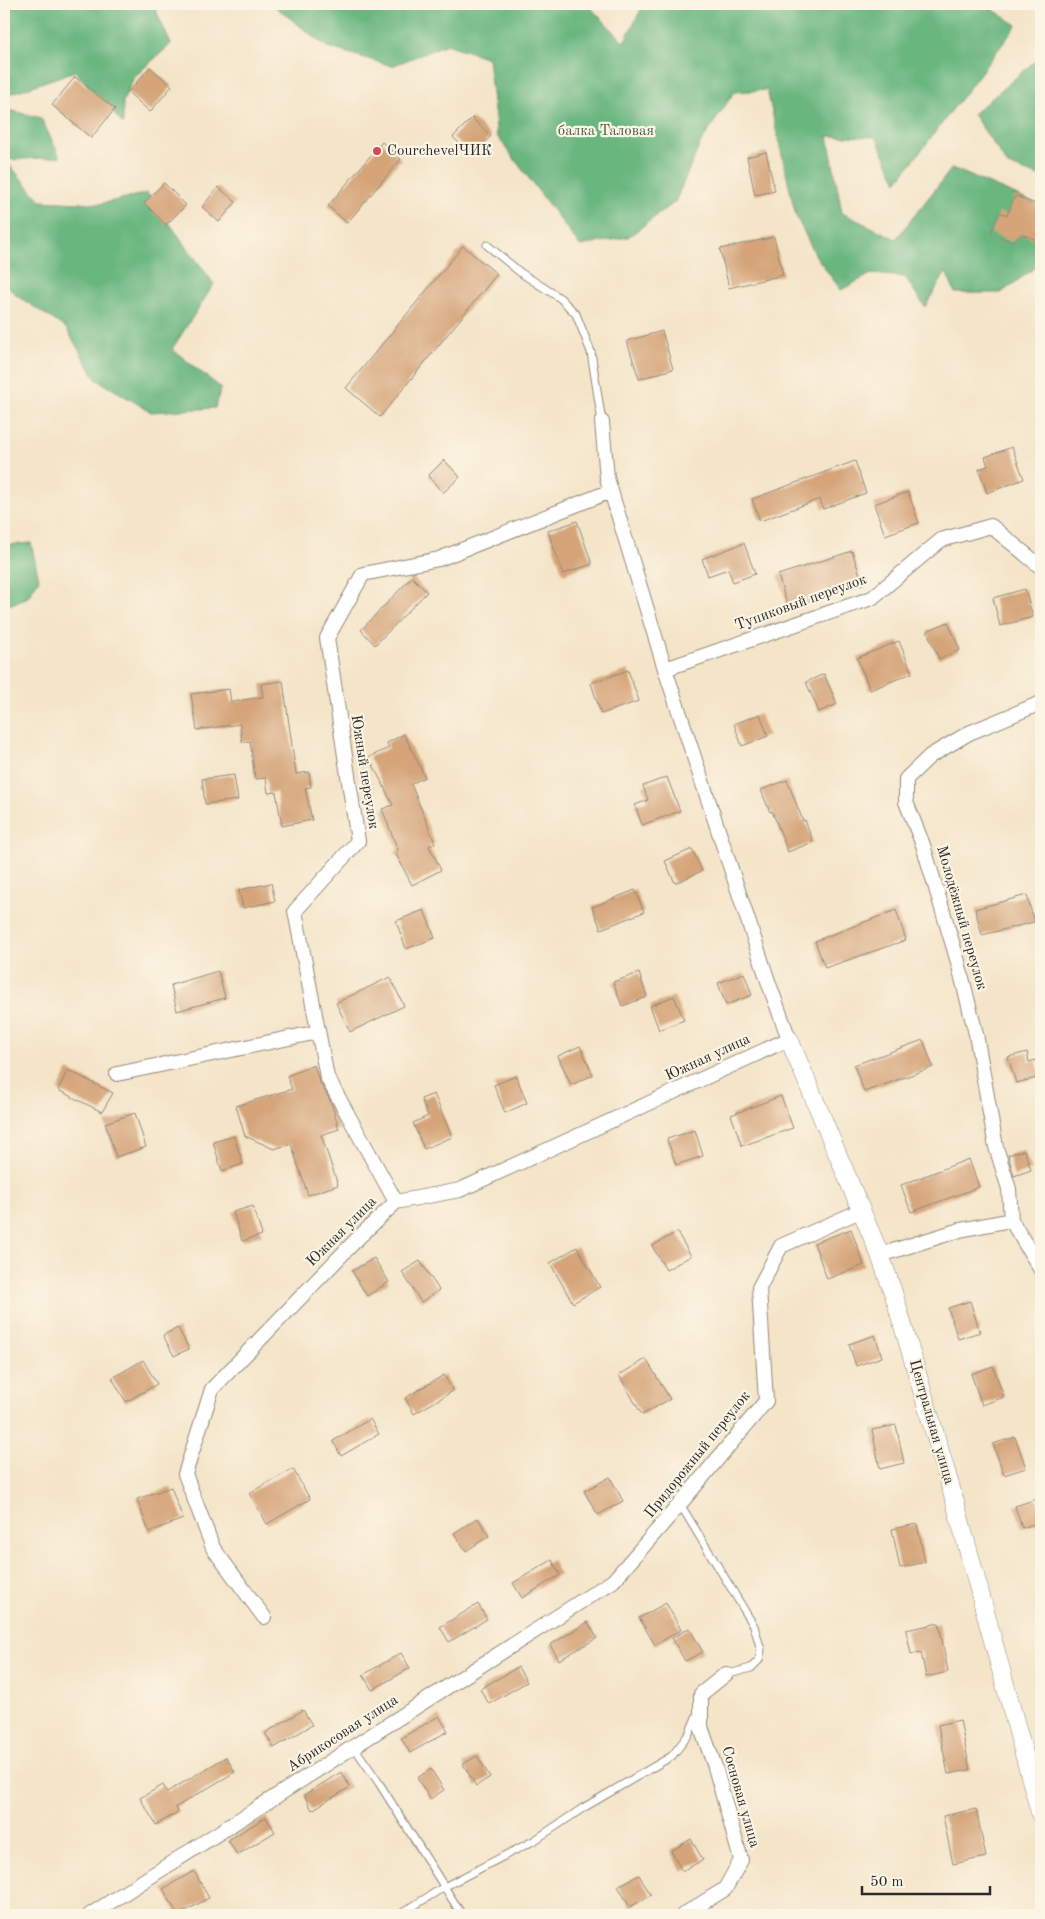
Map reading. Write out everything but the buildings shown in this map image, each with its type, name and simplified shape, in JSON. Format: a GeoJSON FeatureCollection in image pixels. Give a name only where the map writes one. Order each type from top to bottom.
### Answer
{"type":"FeatureCollection","features":[{"type":"Feature","properties":{"kind":"street"},"geometry":{"type":"LineString","coordinates":[[602,422],[610,491],[664,669],[766,975],[789,1038]]}},
{"type":"Feature","properties":{"kind":"street","name":"Южный переулок"},"geometry":{"type":"LineString","coordinates":[[396,1202],[327,1077],[295,911],[358,841],[327,638],[363,574],[439,559],[610,491]]}},
{"type":"Feature","properties":{"kind":"street","name":"Тупиковый переулок"},"geometry":{"type":"LineString","coordinates":[[664,669],[872,598],[941,540],[991,526],[1041,567]]}},
{"type":"Feature","properties":{"kind":"street","name":"Молодёжный переулок"},"geometry":{"type":"LineString","coordinates":[[1011,1220],[1009,1189],[996,1147],[976,1034],[958,962],[923,845],[906,802],[906,779],[930,756],[969,733],[1041,703]]}},
{"type":"Feature","properties":{"kind":"street"},"geometry":{"type":"LineString","coordinates":[[117,1074],[318,1032]]}},
{"type":"Feature","properties":{"kind":"street","name":"Южная улица"},"geometry":{"type":"LineString","coordinates":[[264,1617],[213,1548],[184,1474],[212,1389],[358,1238],[396,1202],[460,1190],[789,1038]]}},
{"type":"Feature","properties":{"kind":"street","name":"Центральная улица"},"geometry":{"type":"LineString","coordinates":[[789,1038],[880,1255],[893,1292],[954,1502],[1041,1816]]}},
{"type":"Feature","properties":{"kind":"street","name":"Придорожный переулок"},"geometry":{"type":"LineString","coordinates":[[613,1581],[766,1401],[759,1288],[781,1246],[860,1211]]}},
{"type":"Feature","properties":{"kind":"street"},"geometry":{"type":"LineString","coordinates":[[880,1255],[960,1230],[1011,1220],[1041,1270]]}},
{"type":"Feature","properties":{"kind":"street","name":"Абрикосовая улица"},"geometry":{"type":"LineString","coordinates":[[90,1915],[613,1581]]}},
{"type":"Feature","properties":{"kind":"street"},"geometry":{"type":"LineString","coordinates":[[702,1694],[726,1674]]}},
{"type":"Feature","properties":{"kind":"street","name":"Сосновая улица"},"geometry":{"type":"LineString","coordinates":[[683,1915],[725,1890],[741,1860],[715,1767],[701,1727],[702,1694]]}},
{"type":"Feature","properties":{"kind":"lane"},"geometry":{"type":"LineString","coordinates":[[487,245],[521,273],[560,298],[576,314],[591,352],[602,422]]}},
{"type":"Feature","properties":{"kind":"lane"},"geometry":{"type":"LineString","coordinates":[[680,1504],[754,1626],[761,1650],[760,1660],[751,1668],[726,1674]]}},
{"type":"Feature","properties":{"kind":"lane"},"geometry":{"type":"LineString","coordinates":[[399,1915],[444,1887],[535,1840],[583,1808],[672,1756],[689,1734],[697,1716],[698,1703],[702,1694]]}},
{"type":"Feature","properties":{"kind":"lane"},"geometry":{"type":"LineString","coordinates":[[354,1747],[379,1783],[462,1915]]}},
{"type":"Feature","properties":{"kind":"green space"},"geometry":{"type":"Polygon","coordinates":[[[4,4],[153,4],[171,44],[134,77],[123,101],[123,124],[75,71],[7,95],[5,109],[41,118],[60,157],[5,160],[41,201],[100,204],[147,193],[214,284],[172,349],[221,388],[215,408],[151,412],[96,379],[66,328],[16,295],[4,282],[4,4]]]}},
{"type":"Feature","properties":{"kind":"green space","name":"балка Таловая"},"geometry":{"type":"Polygon","coordinates":[[[272,4],[587,4],[624,42],[644,4],[984,4],[1017,25],[897,182],[876,137],[828,136],[842,213],[896,239],[952,168],[1041,206],[1041,263],[1001,293],[955,293],[946,272],[925,307],[905,277],[871,274],[841,290],[816,256],[796,216],[767,90],[734,92],[700,144],[675,202],[628,237],[580,246],[497,136],[488,58],[447,44],[392,66],[327,47],[272,4]]]}},
{"type":"Feature","properties":{"kind":"green space"},"geometry":{"type":"Polygon","coordinates":[[[1041,56],[1041,177],[1008,165],[973,114],[1041,56]]]}},
{"type":"Feature","properties":{"kind":"green space"},"geometry":{"type":"Polygon","coordinates":[[[4,541],[6,545],[31,543],[39,579],[28,597],[7,606],[7,615],[4,616],[4,541]]]}},
{"type":"Feature","properties":{"kind":"place","name":"CourсhevelЧИК"},"geometry":{"type":"Point","coordinates":[377,151]}}]}
